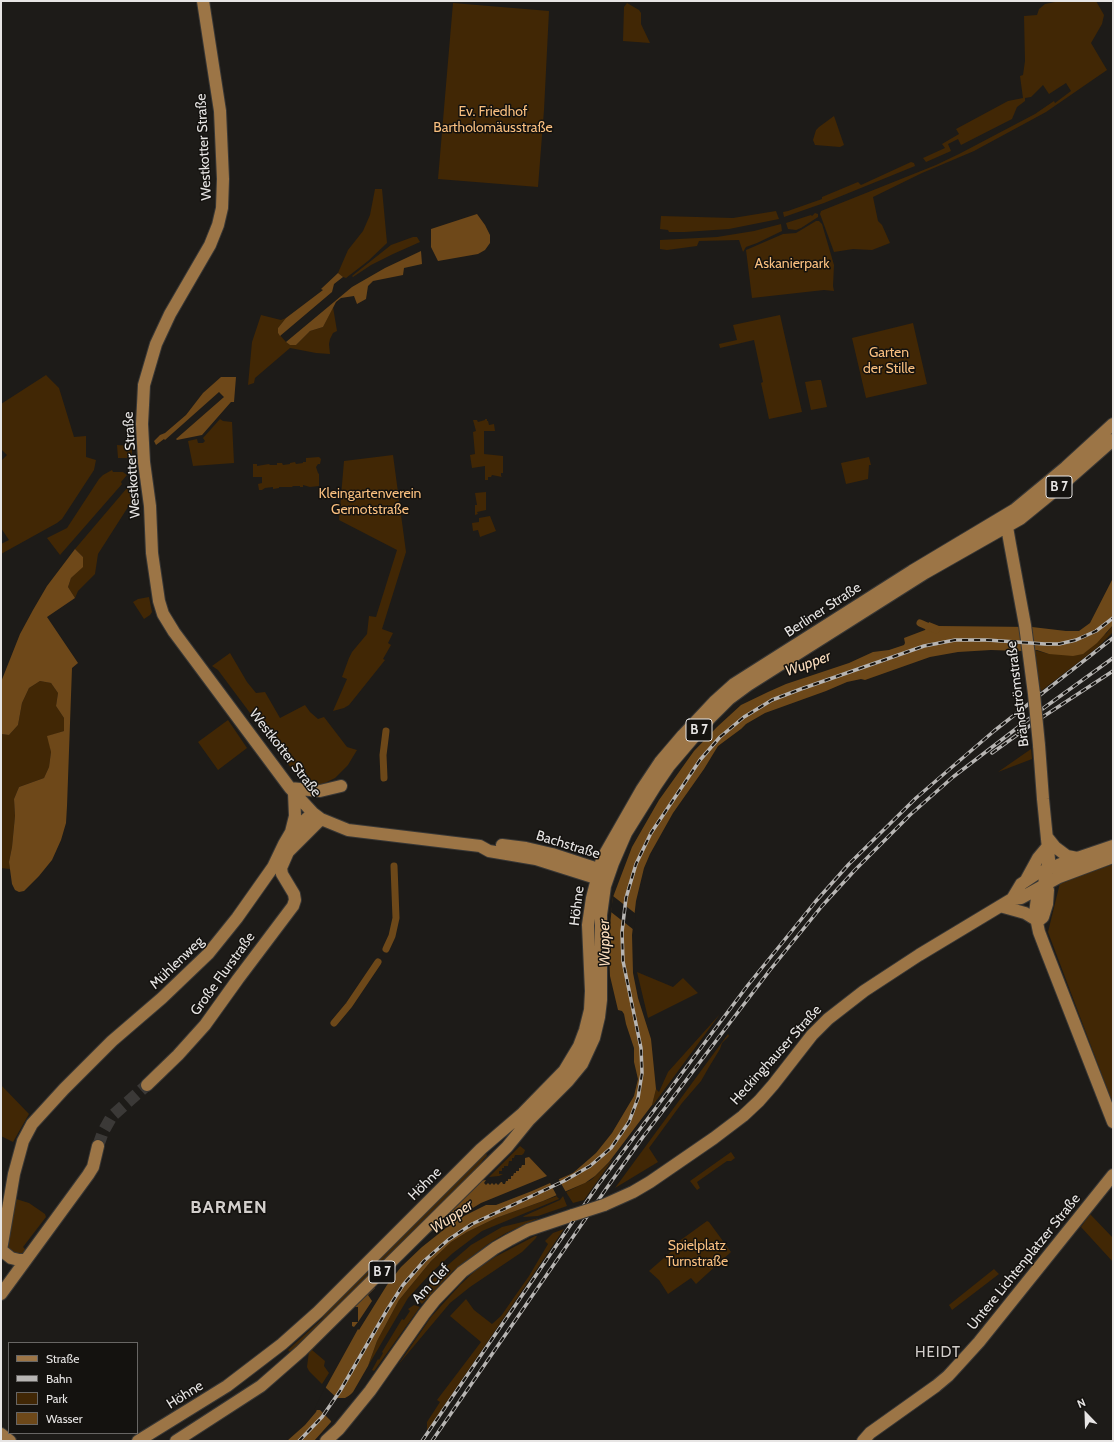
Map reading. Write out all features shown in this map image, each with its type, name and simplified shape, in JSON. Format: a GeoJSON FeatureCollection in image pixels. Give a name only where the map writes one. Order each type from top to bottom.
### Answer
{"type":"FeatureCollection","features":[{"type":"Feature","properties":{"kind":"main road","name":"Westkotter Straße"},"geometry":{"type":"LineString","coordinates":[[203,1],[220,111],[223,179],[220,214],[218,224],[210,244],[161,332],[151,358],[144,385],[142,424],[144,462],[150,506],[152,553],[159,601],[170,626],[292,791],[317,816]]}},
{"type":"Feature","properties":{"kind":"main road","name":"Berliner Straße"},"geometry":{"type":"LineString","coordinates":[[597,874],[602,858],[660,762],[683,735],[723,693],[734,684],[861,608],[925,573],[1004,523],[1025,515],[1113,424]]}},
{"type":"Feature","properties":{"kind":"main road","name":"Berliner Straße"},"geometry":{"type":"LineString","coordinates":[[1057,482],[1113,440]]}},
{"type":"Feature","properties":{"kind":"main road","name":"Brändströmstraße"},"geometry":{"type":"LineString","coordinates":[[1004,523],[1025,625],[1029,653],[1048,841],[1048,868]]}},
{"type":"Feature","properties":{"kind":"main road","name":"Berliner Straße"},"geometry":{"type":"LineString","coordinates":[[609,876],[623,839],[652,790],[668,766],[710,718],[729,699],[861,608]]}},
{"type":"Feature","properties":{"kind":"main road"},"geometry":{"type":"LineString","coordinates":[[291,832],[295,816],[292,791],[320,791],[341,786]]}},
{"type":"Feature","properties":{"kind":"main road","name":"Bachstraße"},"geometry":{"type":"LineString","coordinates":[[317,816],[348,830],[480,846],[492,844],[526,848],[568,858],[597,874],[609,876]]}},
{"type":"Feature","properties":{"kind":"main road","name":"Mühlenweg"},"geometry":{"type":"LineString","coordinates":[[1,1250],[9,1194],[20,1150],[27,1132],[39,1116],[112,1041],[162,998],[208,954],[237,918],[273,867],[291,832],[317,816]]}},
{"type":"Feature","properties":{"kind":"main road","name":"Große Flurstraße"},"geometry":{"type":"LineString","coordinates":[[147,1085],[178,1055],[205,1025],[238,978],[293,906],[295,900],[294,894],[281,872],[282,864],[288,852],[317,816]]}},
{"type":"Feature","properties":{"kind":"main road"},"geometry":{"type":"LineString","coordinates":[[1012,900],[1048,841],[1067,856],[1077,858]]}},
{"type":"Feature","properties":{"kind":"main road"},"geometry":{"type":"LineString","coordinates":[[1025,880],[1048,868],[1113,846]]}},
{"type":"Feature","properties":{"kind":"main road","name":"Heckinghauser Straße"},"geometry":{"type":"LineString","coordinates":[[604,1206],[650,1182],[743,1116],[773,1085],[812,1035],[843,1006],[925,952],[1000,906],[1012,900],[1021,898],[1044,884],[1063,875],[1113,858]]}},
{"type":"Feature","properties":{"kind":"main road"},"geometry":{"type":"LineString","coordinates":[[1038,921],[1043,918],[1047,904],[1048,890],[1044,884],[1048,868]]}},
{"type":"Feature","properties":{"kind":"main road","name":"Höhne"},"geometry":{"type":"LineString","coordinates":[[138,1441],[227,1386],[282,1344],[318,1312],[482,1149],[538,1098],[564,1071],[572,1059],[582,1038],[590,1010],[591,991],[588,925],[597,874]]}},
{"type":"Feature","properties":{"kind":"main road","name":"Höhne"},"geometry":{"type":"LineString","coordinates":[[176,1441],[261,1386],[294,1358],[507,1147],[529,1120],[576,1072],[586,1057],[594,1038],[599,1017],[601,1000],[601,915],[605,886],[609,876]]}},
{"type":"Feature","properties":{"kind":"main road"},"geometry":{"type":"LineString","coordinates":[[1000,906],[1025,914],[1038,921]]}},
{"type":"Feature","properties":{"kind":"main road"},"geometry":{"type":"LineString","coordinates":[[1038,921],[1039,932],[1113,1122]]}},
{"type":"Feature","properties":{"kind":"main road"},"geometry":{"type":"LineString","coordinates":[[572,1059],[576,1060],[576,1072]]}},
{"type":"Feature","properties":{"kind":"main road"},"geometry":{"type":"LineString","coordinates":[[1,1294],[93,1167],[98,1146]]}},
{"type":"Feature","properties":{"kind":"main road"},"geometry":{"type":"LineString","coordinates":[[482,1149],[487,1149],[490,1151],[491,1155],[488,1165]]}},
{"type":"Feature","properties":{"kind":"main road","name":"Untere Lichtenplatzer Straße"},"geometry":{"type":"LineString","coordinates":[[863,1441],[870,1433],[936,1386],[960,1364],[1113,1175]]}},
{"type":"Feature","properties":{"kind":"main road","name":"Am Clef"},"geometry":{"type":"LineString","coordinates":[[326,1441],[370,1391],[428,1309],[462,1272],[495,1248],[528,1230],[604,1206]]}},
{"type":"Feature","properties":{"kind":"main road"},"geometry":{"type":"LineString","coordinates":[[1,1250],[11,1258],[26,1260]]}},
{"type":"Feature","properties":{"kind":"main road"},"geometry":{"type":"LineString","coordinates":[[1,1434],[10,1441]]}},
{"type":"Feature","properties":{"kind":"green space"},"geometry":{"type":"Polygon","coordinates":[[[1060,1],[1096,1],[1104,15],[1102,24],[1091,43],[1107,70],[1046,112],[974,151],[922,173],[873,197],[878,221],[882,225],[890,243],[872,250],[853,249],[834,252],[820,214],[821,211],[936,165],[959,154],[1035,114],[1054,101],[1055,103],[1071,91],[1066,83],[1049,94],[1043,85],[1031,97],[1025,98],[1025,101],[1017,107],[1012,119],[961,145],[958,139],[948,144],[951,151],[926,162],[923,158],[945,148],[942,144],[959,134],[956,129],[1008,101],[1023,98],[1020,76],[1023,75],[1025,61],[1024,16],[1037,15],[1039,9],[1045,4],[1060,1]]]}},
{"type":"Feature","properties":{"kind":"green space","name":"Ev. Friedhof Bartholomäusstraße"},"geometry":{"type":"Polygon","coordinates":[[[453,3],[549,11],[538,187],[438,179],[453,3]]]}},
{"type":"Feature","properties":{"kind":"green space"},"geometry":{"type":"Polygon","coordinates":[[[627,3],[639,10],[641,13],[641,24],[650,43],[623,41],[624,7],[627,3]]]}},
{"type":"Feature","properties":{"kind":"green space"},"geometry":{"type":"Polygon","coordinates":[[[834,116],[844,145],[840,147],[815,145],[813,140],[816,130],[834,116]]]}},
{"type":"Feature","properties":{"kind":"green space"},"geometry":{"type":"Polygon","coordinates":[[[911,162],[914,163],[915,166],[824,203],[784,217],[783,212],[822,199],[822,197],[858,182],[861,185],[911,162]]]}},
{"type":"Feature","properties":{"kind":"green space"},"geometry":{"type":"Polygon","coordinates":[[[375,189],[382,189],[387,243],[368,261],[346,278],[343,277],[338,273],[348,250],[363,231],[370,215],[375,189]]]}},
{"type":"Feature","properties":{"kind":"green space"},"geometry":{"type":"Polygon","coordinates":[[[776,211],[779,219],[729,229],[669,232],[668,230],[660,229],[661,216],[733,218],[776,211]]]}},
{"type":"Feature","properties":{"kind":"green space"},"geometry":{"type":"Polygon","coordinates":[[[815,213],[818,214],[818,217],[801,228],[796,230],[788,229],[786,223],[811,215],[812,216],[815,213]]]}},
{"type":"Feature","properties":{"kind":"green space","name":"Askanierpark"},"geometry":{"type":"Polygon","coordinates":[[[816,221],[819,221],[822,224],[834,265],[834,291],[824,290],[752,298],[746,250],[783,234],[796,233],[816,221]]]}},
{"type":"Feature","properties":{"kind":"green space"},"geometry":{"type":"Polygon","coordinates":[[[781,224],[782,231],[746,247],[743,252],[739,240],[699,241],[697,246],[667,250],[660,249],[660,240],[717,237],[754,231],[781,224]]]}},
{"type":"Feature","properties":{"kind":"green space"},"geometry":{"type":"Polygon","coordinates":[[[417,237],[420,242],[371,265],[353,277],[352,276],[391,245],[417,237]]]}},
{"type":"Feature","properties":{"kind":"green space"},"geometry":{"type":"Polygon","coordinates":[[[333,307],[337,331],[333,333],[330,339],[330,354],[290,348],[255,378],[254,383],[248,385],[252,342],[261,315],[281,320],[286,318],[278,328],[278,333],[290,345],[296,345],[310,331],[323,327],[333,307]]]}},
{"type":"Feature","properties":{"kind":"green space"},"geometry":{"type":"Polygon","coordinates":[[[780,315],[802,412],[769,419],[754,340],[720,348],[719,344],[737,340],[733,325],[780,315]]]}},
{"type":"Feature","properties":{"kind":"green space","name":"Garten der Stille"},"geometry":{"type":"Polygon","coordinates":[[[913,323],[927,384],[866,398],[852,338],[913,323]]]}},
{"type":"Feature","properties":{"kind":"green space"},"geometry":{"type":"Polygon","coordinates":[[[46,375],[59,388],[74,437],[86,436],[86,457],[96,460],[94,470],[62,519],[1,554],[1,544],[9,540],[1,528],[1,461],[7,455],[1,449],[1,404],[46,375]]]}},
{"type":"Feature","properties":{"kind":"green space"},"geometry":{"type":"Polygon","coordinates":[[[821,380],[827,407],[811,410],[805,382],[821,380]]]}},
{"type":"Feature","properties":{"kind":"green space"},"geometry":{"type":"Polygon","coordinates":[[[220,419],[223,421],[232,422],[234,463],[193,466],[188,441],[197,439],[198,443],[203,443],[205,441],[203,438],[220,419]]]}},
{"type":"Feature","properties":{"kind":"green space"},"geometry":{"type":"Polygon","coordinates":[[[487,419],[489,425],[494,424],[495,431],[484,431],[484,454],[503,456],[502,477],[492,475],[491,477],[488,477],[488,480],[485,480],[485,466],[472,468],[470,455],[475,454],[473,432],[476,431],[473,420],[477,420],[478,422],[487,419]]]}},
{"type":"Feature","properties":{"kind":"green space"},"geometry":{"type":"Polygon","coordinates":[[[117,445],[132,446],[132,455],[128,458],[118,458],[117,445]]]}},
{"type":"Feature","properties":{"kind":"green space","name":"Kleingartenverein Gernotstraße"},"geometry":{"type":"Polygon","coordinates":[[[393,455],[406,552],[382,629],[393,633],[388,643],[391,645],[383,659],[385,660],[349,705],[333,711],[347,679],[342,677],[349,658],[367,634],[369,616],[376,617],[397,550],[339,520],[344,461],[393,455]]]}},
{"type":"Feature","properties":{"kind":"green space"},"geometry":{"type":"Polygon","coordinates":[[[319,457],[321,459],[320,464],[316,467],[319,474],[319,486],[310,487],[303,485],[303,487],[293,486],[273,489],[273,487],[259,490],[258,484],[262,483],[262,477],[253,477],[253,464],[257,464],[257,466],[269,464],[277,465],[277,463],[282,463],[283,465],[295,462],[296,464],[306,462],[306,458],[319,457]]]}},
{"type":"Feature","properties":{"kind":"green space"},"geometry":{"type":"Polygon","coordinates":[[[869,457],[871,465],[869,465],[868,479],[846,484],[841,463],[869,457]]]}},
{"type":"Feature","properties":{"kind":"green space"},"geometry":{"type":"Polygon","coordinates":[[[112,470],[113,472],[123,472],[127,475],[121,482],[122,484],[60,555],[47,538],[67,528],[99,479],[112,470]]]}},
{"type":"Feature","properties":{"kind":"green space"},"geometry":{"type":"Polygon","coordinates":[[[135,482],[138,490],[136,506],[128,507],[98,554],[95,574],[78,591],[75,598],[68,587],[71,578],[83,566],[83,557],[75,549],[127,488],[129,489],[135,482]]]}},
{"type":"Feature","properties":{"kind":"green space"},"geometry":{"type":"Polygon","coordinates":[[[486,492],[486,510],[477,512],[478,514],[475,515],[475,505],[477,505],[475,493],[486,492]]]}},
{"type":"Feature","properties":{"kind":"green space"},"geometry":{"type":"Polygon","coordinates":[[[490,516],[496,531],[480,537],[478,530],[473,531],[472,523],[479,522],[479,518],[490,516]]]}},
{"type":"Feature","properties":{"kind":"green space"},"geometry":{"type":"Polygon","coordinates":[[[149,597],[152,612],[144,619],[133,602],[138,599],[149,597]]]}},
{"type":"Feature","properties":{"kind":"green space"},"geometry":{"type":"Polygon","coordinates":[[[1113,625],[1113,632],[1099,646],[1041,691],[1038,682],[1034,650],[1049,654],[1106,634],[1113,625]]]}},
{"type":"Feature","properties":{"kind":"green space"},"geometry":{"type":"Polygon","coordinates":[[[230,653],[247,682],[256,693],[265,692],[280,718],[305,705],[318,719],[324,717],[347,747],[357,750],[348,765],[335,778],[323,784],[313,784],[304,780],[294,772],[218,670],[212,666],[230,653]]]}},
{"type":"Feature","properties":{"kind":"green space"},"geometry":{"type":"Polygon","coordinates":[[[40,681],[51,683],[58,693],[56,706],[64,718],[64,731],[48,736],[51,752],[49,767],[44,778],[19,787],[14,799],[15,816],[9,862],[10,869],[1,868],[1,734],[9,735],[18,725],[22,703],[29,688],[40,681]]]}},
{"type":"Feature","properties":{"kind":"green space"},"geometry":{"type":"Polygon","coordinates":[[[228,720],[247,748],[218,770],[198,742],[228,720]]]}},
{"type":"Feature","properties":{"kind":"green space"},"geometry":{"type":"Polygon","coordinates":[[[1031,749],[1032,759],[998,772],[1031,749]]]}},
{"type":"Feature","properties":{"kind":"green space"},"geometry":{"type":"Polygon","coordinates":[[[1113,864],[1113,1104],[1048,932],[1060,883],[1113,864]]]}},
{"type":"Feature","properties":{"kind":"green space"},"geometry":{"type":"Polygon","coordinates":[[[637,972],[673,987],[683,978],[698,993],[648,1018],[637,972]]]}},
{"type":"Feature","properties":{"kind":"green space"},"geometry":{"type":"Polygon","coordinates":[[[720,1014],[652,1105],[656,1089],[659,1092],[668,1072],[720,1014]]]}},
{"type":"Feature","properties":{"kind":"green space"},"geometry":{"type":"Polygon","coordinates":[[[728,1034],[729,1036],[722,1043],[701,1081],[682,1103],[649,1148],[658,1162],[615,1188],[728,1034]]]}},
{"type":"Feature","properties":{"kind":"green space"},"geometry":{"type":"Polygon","coordinates":[[[1,1085],[29,1114],[13,1142],[1,1136],[1,1085]]]}},
{"type":"Feature","properties":{"kind":"green space"},"geometry":{"type":"Polygon","coordinates":[[[520,1146],[525,1150],[524,1153],[522,1155],[515,1155],[514,1158],[512,1158],[512,1161],[509,1161],[508,1166],[504,1166],[502,1171],[499,1171],[499,1174],[503,1174],[489,1177],[520,1146]]]}},
{"type":"Feature","properties":{"kind":"green space"},"geometry":{"type":"Polygon","coordinates":[[[486,1152],[487,1156],[477,1171],[380,1268],[374,1262],[486,1152]]]}},
{"type":"Feature","properties":{"kind":"green space"},"geometry":{"type":"Polygon","coordinates":[[[731,1152],[735,1158],[731,1161],[727,1161],[697,1182],[700,1188],[697,1190],[690,1181],[731,1152]]]}},
{"type":"Feature","properties":{"kind":"green space"},"geometry":{"type":"Polygon","coordinates":[[[613,1159],[584,1200],[573,1203],[566,1192],[591,1180],[613,1159]]]}},
{"type":"Feature","properties":{"kind":"green space"},"geometry":{"type":"Polygon","coordinates":[[[557,1196],[559,1199],[482,1231],[453,1253],[431,1273],[408,1298],[368,1366],[377,1341],[399,1300],[431,1261],[451,1242],[467,1232],[496,1218],[557,1196]]]}},
{"type":"Feature","properties":{"kind":"green space"},"geometry":{"type":"Polygon","coordinates":[[[563,1196],[567,1206],[538,1216],[523,1217],[560,1200],[563,1196]]]}},
{"type":"Feature","properties":{"kind":"green space"},"geometry":{"type":"Polygon","coordinates":[[[16,1199],[29,1203],[45,1214],[46,1217],[23,1247],[26,1250],[25,1254],[10,1255],[6,1244],[16,1199]]]}},
{"type":"Feature","properties":{"kind":"green space"},"geometry":{"type":"Polygon","coordinates":[[[1090,1214],[1113,1238],[1113,1262],[1081,1227],[1090,1214]]]}},
{"type":"Feature","properties":{"kind":"green space"},"geometry":{"type":"Polygon","coordinates":[[[539,1218],[506,1233],[488,1244],[453,1271],[422,1304],[419,1301],[418,1298],[420,1295],[435,1277],[437,1278],[442,1273],[441,1271],[471,1245],[502,1227],[539,1218]]]}},
{"type":"Feature","properties":{"kind":"green space","name":"Spielplatz Turnstraße"},"geometry":{"type":"Polygon","coordinates":[[[707,1221],[731,1252],[696,1284],[691,1278],[668,1294],[659,1280],[649,1271],[673,1250],[671,1247],[707,1221]]]}},
{"type":"Feature","properties":{"kind":"green space"},"geometry":{"type":"Polygon","coordinates":[[[564,1229],[427,1431],[427,1422],[440,1402],[437,1400],[481,1342],[450,1316],[466,1299],[474,1310],[492,1324],[501,1316],[529,1276],[548,1244],[545,1241],[553,1233],[564,1229]]]}},
{"type":"Feature","properties":{"kind":"green space"},"geometry":{"type":"Polygon","coordinates":[[[537,1236],[536,1238],[522,1252],[470,1287],[450,1303],[398,1365],[431,1317],[460,1285],[476,1270],[495,1257],[537,1236]]]}},
{"type":"Feature","properties":{"kind":"green space"},"geometry":{"type":"Polygon","coordinates":[[[370,1266],[376,1272],[292,1354],[288,1350],[322,1319],[327,1311],[370,1266]]]}},
{"type":"Feature","properties":{"kind":"green space"},"geometry":{"type":"Polygon","coordinates":[[[994,1269],[999,1274],[952,1310],[949,1305],[994,1269]]]}},
{"type":"Feature","properties":{"kind":"green space"},"geometry":{"type":"Polygon","coordinates":[[[414,1305],[420,1307],[374,1371],[372,1370],[402,1319],[404,1320],[410,1311],[408,1309],[414,1305]]]}},
{"type":"Feature","properties":{"kind":"green space"},"geometry":{"type":"Polygon","coordinates":[[[314,1346],[315,1347],[312,1350],[325,1361],[324,1366],[329,1373],[322,1384],[307,1367],[309,1351],[314,1346]]]}},
{"type":"Feature","properties":{"kind":"shaded area"},"geometry":{"type":"Polygon","coordinates":[[[477,214],[490,235],[490,243],[485,250],[478,254],[438,261],[431,247],[431,229],[477,214]]]}},
{"type":"Feature","properties":{"kind":"shaded area"},"geometry":{"type":"Polygon","coordinates":[[[421,251],[422,264],[404,268],[403,275],[373,281],[368,286],[366,299],[357,304],[354,296],[341,298],[336,302],[323,327],[310,331],[296,345],[290,345],[286,342],[352,287],[385,268],[421,251]]]}},
{"type":"Feature","properties":{"kind":"shaded area"},"geometry":{"type":"Polygon","coordinates":[[[338,273],[343,277],[334,284],[332,292],[280,336],[278,333],[278,328],[286,318],[323,290],[321,289],[338,273]]]}},
{"type":"Feature","properties":{"kind":"shaded area"},"geometry":{"type":"Polygon","coordinates":[[[221,377],[236,377],[234,402],[231,402],[202,435],[177,440],[176,439],[224,397],[219,392],[165,440],[164,439],[156,445],[154,441],[186,415],[203,393],[221,377]]]}},
{"type":"Feature","properties":{"kind":"shaded area"},"geometry":{"type":"Polygon","coordinates":[[[75,549],[83,557],[83,567],[71,578],[68,587],[75,598],[47,617],[78,663],[72,668],[66,823],[61,840],[52,860],[24,891],[19,892],[15,890],[12,884],[9,862],[15,816],[14,799],[19,787],[44,778],[49,767],[51,752],[47,736],[64,731],[64,718],[56,706],[58,693],[51,683],[40,681],[29,688],[22,703],[18,725],[9,735],[1,734],[1,682],[20,634],[33,610],[47,586],[75,549]]]}},
{"type":"Feature","properties":{"kind":"shaded area"},"geometry":{"type":"Polygon","coordinates":[[[529,1157],[547,1176],[481,1203],[446,1224],[444,1221],[421,1240],[480,1181],[486,1180],[484,1183],[486,1185],[488,1183],[490,1185],[492,1183],[494,1185],[496,1183],[498,1185],[501,1182],[505,1184],[508,1179],[511,1179],[511,1176],[516,1173],[516,1171],[519,1171],[519,1168],[521,1168],[522,1165],[525,1165],[525,1158],[529,1157]]]}},
{"type":"Feature","properties":{"kind":"shaded area"},"geometry":{"type":"Polygon","coordinates":[[[375,1284],[375,1288],[368,1295],[372,1301],[358,1322],[358,1307],[352,1307],[375,1284]]]}},
{"type":"Feature","properties":{"kind":"shaded area"},"geometry":{"type":"Polygon","coordinates":[[[352,1322],[358,1322],[354,1327],[352,1326],[352,1322]]]}},
{"type":"Feature","properties":{"kind":"water"},"geometry":{"type":"Polygon","coordinates":[[[1113,578],[1113,625],[1097,643],[1083,654],[1073,656],[1049,654],[1037,650],[991,650],[958,652],[930,657],[865,680],[861,679],[847,682],[765,713],[746,724],[718,746],[704,769],[673,813],[650,854],[644,868],[636,901],[632,935],[633,973],[638,998],[651,1039],[656,1089],[652,1105],[609,1162],[595,1176],[585,1183],[543,1201],[496,1218],[467,1232],[451,1242],[431,1261],[399,1300],[377,1341],[368,1366],[353,1392],[331,1422],[314,1441],[287,1441],[305,1425],[316,1412],[326,1387],[358,1329],[359,1330],[387,1285],[401,1267],[422,1247],[456,1220],[486,1205],[496,1205],[573,1173],[596,1153],[612,1133],[634,1096],[638,1079],[634,1062],[634,1048],[624,1014],[622,1011],[618,1010],[610,976],[609,952],[611,941],[609,935],[613,897],[632,847],[659,800],[694,751],[741,705],[786,684],[849,663],[873,652],[889,650],[904,645],[904,638],[925,630],[929,622],[939,626],[1032,627],[1079,631],[1090,623],[1113,578]]]}},
{"type":"Feature","properties":{"kind":"pier"},"geometry":{"type":"Polygon","coordinates":[[[613,896],[636,914],[634,930],[611,912],[613,896]]]}},
{"type":"Feature","properties":{"kind":"pier"},"geometry":{"type":"Polygon","coordinates":[[[558,1178],[567,1194],[558,1198],[549,1181],[558,1178]]]}},
{"type":"Feature","properties":{"kind":"pier"},"geometry":{"type":"Polygon","coordinates":[[[325,1387],[337,1398],[345,1398],[352,1394],[332,1425],[331,1421],[320,1410],[314,1410],[325,1387]]]}},
{"type":"Feature","properties":{"kind":"waterway"},"geometry":{"type":"LineString","coordinates":[[920,623],[936,630]]}},
{"type":"Feature","properties":{"kind":"waterway"},"geometry":{"type":"LineString","coordinates":[[384,778],[383,755],[386,731]]}},
{"type":"Feature","properties":{"kind":"waterway"},"geometry":{"type":"LineString","coordinates":[[386,949],[392,936],[396,918],[394,866]]}},
{"type":"Feature","properties":{"kind":"waterway"},"geometry":{"type":"LineString","coordinates":[[334,1023],[349,1005],[378,962]]}},
{"type":"Feature","properties":{"kind":"tunnel"},"geometry":{"type":"LineString","coordinates":[[98,1146],[103,1132],[112,1116],[147,1085]]}},
{"type":"Feature","properties":{"kind":"railway"},"geometry":{"type":"LineString","coordinates":[[299,1441],[322,1417],[340,1391],[403,1285],[424,1261],[448,1240],[472,1224],[564,1181],[590,1166],[611,1148],[629,1122],[638,1098],[642,1073],[641,1048],[623,961],[622,932],[626,898],[636,864],[651,833],[700,760],[720,737],[744,717],[772,700],[924,646],[955,640],[987,640],[1059,644],[1076,640],[1096,631],[1113,618]]}},
{"type":"Feature","properties":{"kind":"railway"},"geometry":{"type":"LineString","coordinates":[[422,1441],[598,1185],[748,985],[816,901],[849,864],[916,798],[994,731],[1113,638]]}},
{"type":"Feature","properties":{"kind":"railway"},"geometry":{"type":"LineString","coordinates":[[432,1441],[643,1137],[770,970],[822,906],[855,870],[910,815],[953,777],[1034,715],[1113,658]]}},
{"type":"Feature","properties":{"kind":"railway"},"geometry":{"type":"LineString","coordinates":[[992,753],[1035,722],[1113,671]]}},
{"type":"Feature","properties":{"kind":"district","name":"BARMEN"},"geometry":{"type":"Point","coordinates":[229,1208]}},
{"type":"Feature","properties":{"kind":"district","name":"HEIDT"},"geometry":{"type":"Point","coordinates":[938,1353]}},
{"type":"Feature","properties":{"kind":"water label","name":"Wupper"},"geometry":{"type":"Point","coordinates":[808,664]}},
{"type":"Feature","properties":{"kind":"water label","name":"Wupper"},"geometry":{"type":"Point","coordinates":[605,943]}},
{"type":"Feature","properties":{"kind":"water label","name":"Wupper"},"geometry":{"type":"Point","coordinates":[452,1217]}}]}
